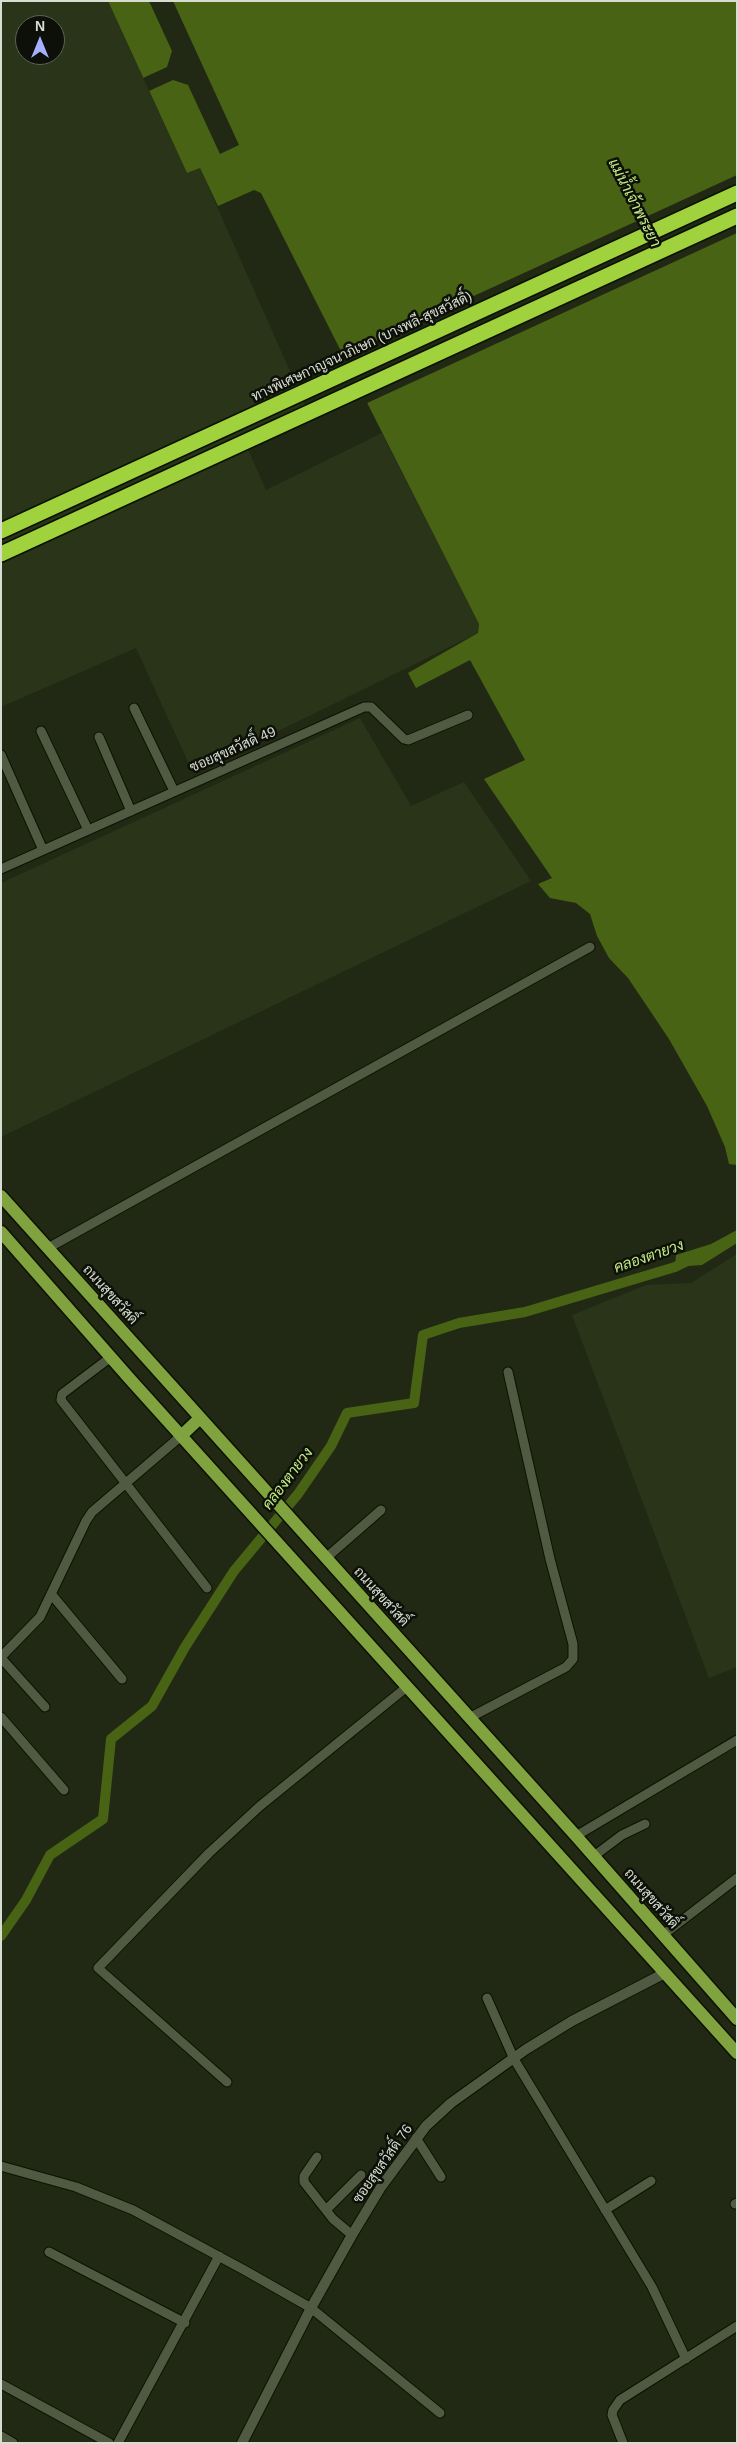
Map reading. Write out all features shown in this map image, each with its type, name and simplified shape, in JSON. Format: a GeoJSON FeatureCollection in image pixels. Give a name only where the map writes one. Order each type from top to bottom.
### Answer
{"type":"FeatureCollection","features":[{"type":"Feature","properties":{"kind":"highway","name":"ทางพิเศษกาญจนาภิเษก (บางพลี-สุขสวัสดิ์)"},"geometry":{"type":"LineString","coordinates":[[1,531],[737,193]]}},
{"type":"Feature","properties":{"kind":"highway"},"geometry":{"type":"LineString","coordinates":[[1,554],[737,216]]}},
{"type":"Feature","properties":{"kind":"main road","name":"ถนนสุขสวัสดิ์"},"geometry":{"type":"LineString","coordinates":[[1,1196],[594,1856],[737,2019]]}},
{"type":"Feature","properties":{"kind":"main road"},"geometry":{"type":"LineString","coordinates":[[1,1232],[181,1436],[737,2053]]}},
{"type":"Feature","properties":{"kind":"main road"},"geometry":{"type":"LineString","coordinates":[[181,1436],[200,1418]]}},
{"type":"Feature","properties":{"kind":"street","name":"ซอยสุขสวัสดิ์ 49"},"geometry":{"type":"LineString","coordinates":[[1,869],[364,707],[371,707],[404,739],[408,740],[468,715]]}},
{"type":"Feature","properties":{"kind":"street"},"geometry":{"type":"LineString","coordinates":[[134,708],[174,791]]}},
{"type":"Feature","properties":{"kind":"street"},"geometry":{"type":"LineString","coordinates":[[41,732],[88,830]]}},
{"type":"Feature","properties":{"kind":"street"},"geometry":{"type":"LineString","coordinates":[[99,737],[131,811]]}},
{"type":"Feature","properties":{"kind":"street"},"geometry":{"type":"LineString","coordinates":[[1,755],[43,850]]}},
{"type":"Feature","properties":{"kind":"street"},"geometry":{"type":"LineString","coordinates":[[48,1248],[590,947]]}},
{"type":"Feature","properties":{"kind":"street"},"geometry":{"type":"LineString","coordinates":[[111,1357],[62,1394],[61,1400],[208,1588]]}},
{"type":"Feature","properties":{"kind":"street"},"geometry":{"type":"LineString","coordinates":[[469,1718],[566,1667],[573,1659],[573,1644],[550,1559],[508,1372]]}},
{"type":"Feature","properties":{"kind":"street"},"geometry":{"type":"LineString","coordinates":[[45,1707],[1,1657],[40,1617],[86,1521],[101,1504],[181,1436]]}},
{"type":"Feature","properties":{"kind":"street"},"geometry":{"type":"LineString","coordinates":[[326,1558],[381,1510]]}},
{"type":"Feature","properties":{"kind":"street"},"geometry":{"type":"LineString","coordinates":[[52,1595],[122,1679]]}},
{"type":"Feature","properties":{"kind":"street"},"geometry":{"type":"LineString","coordinates":[[227,2082],[98,1968],[209,1853],[260,1806],[408,1686]]}},
{"type":"Feature","properties":{"kind":"street"},"geometry":{"type":"LineString","coordinates":[[1,1717],[64,1790]]}},
{"type":"Feature","properties":{"kind":"street"},"geometry":{"type":"LineString","coordinates":[[576,1836],[737,1740]]}},
{"type":"Feature","properties":{"kind":"street"},"geometry":{"type":"LineString","coordinates":[[594,1856],[622,1835],[645,1824]]}},
{"type":"Feature","properties":{"kind":"street"},"geometry":{"type":"LineString","coordinates":[[663,1935],[737,1878]]}},
{"type":"Feature","properties":{"kind":"street","name":"ซอยสุขสวัสดิ์ 76"},"geometry":{"type":"LineString","coordinates":[[242,2443],[311,2308],[352,2235],[381,2187],[416,2138],[451,2102],[514,2059],[572,2021],[665,1973]]}},
{"type":"Feature","properties":{"kind":"street"},"geometry":{"type":"LineString","coordinates":[[487,1998],[514,2059],[656,2294],[686,2359]]}},
{"type":"Feature","properties":{"kind":"street"},"geometry":{"type":"LineString","coordinates":[[416,2138],[441,2177]]}},
{"type":"Feature","properties":{"kind":"street"},"geometry":{"type":"LineString","coordinates":[[317,2157],[304,2176],[304,2182],[333,2218],[352,2235]]}},
{"type":"Feature","properties":{"kind":"street"},"geometry":{"type":"LineString","coordinates":[[1,2166],[76,2187],[133,2210],[219,2256],[311,2308],[440,2413]]}},
{"type":"Feature","properties":{"kind":"street"},"geometry":{"type":"LineString","coordinates":[[327,2209],[361,2175]]}},
{"type":"Feature","properties":{"kind":"street"},"geometry":{"type":"LineString","coordinates":[[605,2210],[652,2181]]}},
{"type":"Feature","properties":{"kind":"street"},"geometry":{"type":"LineString","coordinates":[[49,2252],[185,2323]]}},
{"type":"Feature","properties":{"kind":"street"},"geometry":{"type":"LineString","coordinates":[[118,2443],[185,2323],[219,2256]]}},
{"type":"Feature","properties":{"kind":"street"},"geometry":{"type":"LineString","coordinates":[[623,2443],[612,2415],[616,2405],[737,2326]]}},
{"type":"Feature","properties":{"kind":"street"},"geometry":{"type":"LineString","coordinates":[[1,2384],[109,2443]]}},
{"type":"Feature","properties":{"kind":"street"},"geometry":{"type":"LineString","coordinates":[[1,2436],[13,2443]]}},
{"type":"Feature","properties":{"kind":"shaded area"},"geometry":{"type":"Polygon","coordinates":[[[1,1],[108,1],[187,173],[200,168],[305,405],[243,438],[266,490],[382,433],[479,624],[478,633],[193,773],[136,648],[1,707],[1,1]]]}},
{"type":"Feature","properties":{"kind":"shaded area"},"geometry":{"type":"Polygon","coordinates":[[[360,718],[411,806],[464,782],[531,881],[1,1137],[1,883],[360,718]]]}},
{"type":"Feature","properties":{"kind":"shaded area"},"geometry":{"type":"Polygon","coordinates":[[[737,1254],[737,1667],[709,1678],[572,1315],[646,1285],[691,1283],[737,1254]]]}},
{"type":"Feature","properties":{"kind":"water","name":"แม่น้ำเจ้าพระยา"},"geometry":{"type":"Polygon","coordinates":[[[108,1],[737,1],[737,1165],[729,1164],[725,1147],[707,1106],[669,1039],[628,978],[609,958],[597,936],[590,914],[576,903],[550,898],[538,884],[552,878],[484,779],[525,760],[470,660],[416,688],[408,673],[478,633],[479,624],[261,193],[254,190],[218,206],[200,168],[187,173],[108,1]]]}},
{"type":"Feature","properties":{"kind":"water"},"geometry":{"type":"Polygon","coordinates":[[[737,1230],[737,1243],[702,1265],[675,1267],[676,1255],[711,1244],[737,1230]]]}},
{"type":"Feature","properties":{"kind":"pier"},"geometry":{"type":"Polygon","coordinates":[[[149,1],[173,1],[239,145],[220,154],[188,85],[173,80],[149,91],[143,78],[167,67],[172,51],[149,1]]]}},
{"type":"Feature","properties":{"kind":"pier"},"geometry":{"type":"Polygon","coordinates":[[[737,175],[737,233],[365,404],[341,357],[737,175]]]}},
{"type":"Feature","properties":{"kind":"waterway","name":"คลองตายวง"},"geometry":{"type":"LineString","coordinates":[[1,1936],[26,1900],[50,1855],[103,1819],[111,1739],[152,1706],[185,1647],[234,1571],[298,1494],[331,1446],[347,1413],[414,1403],[423,1335],[459,1323],[525,1312],[675,1267],[687,1261]]}}]}
